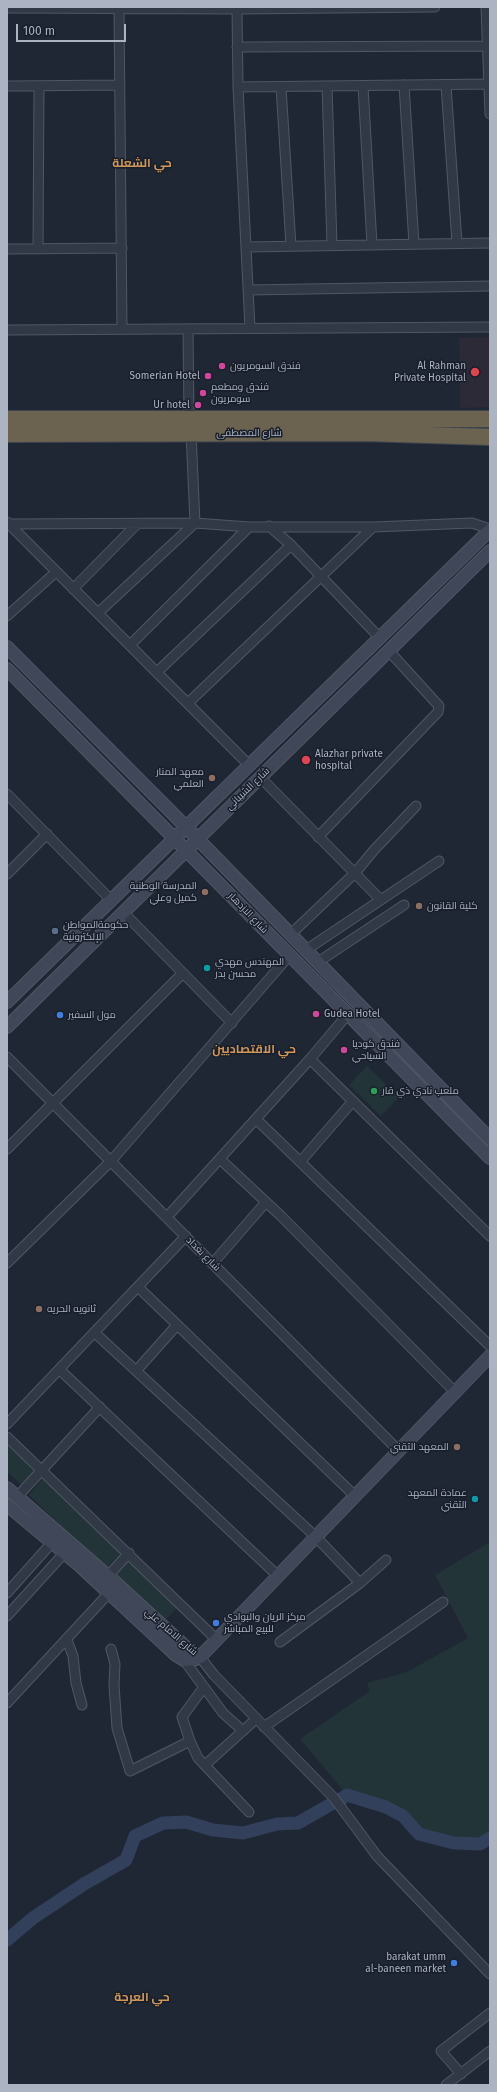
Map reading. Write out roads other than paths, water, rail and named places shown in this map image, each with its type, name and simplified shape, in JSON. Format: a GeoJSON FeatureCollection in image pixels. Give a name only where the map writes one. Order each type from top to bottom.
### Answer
{"type":"FeatureCollection","features":[{"type":"Feature","properties":{"kind":"highway","name":"شارع المصطفى"},"geometry":{"type":"LineString","coordinates":[[7,434],[190,427],[490,419]]}},
{"type":"Feature","properties":{"kind":"highway","name":"شارع المصطفى"},"geometry":{"type":"LineString","coordinates":[[7,420],[490,437]]}},
{"type":"Feature","properties":{"kind":"main road","name":"شارع الشيباني"},"geometry":{"type":"LineString","coordinates":[[7,1002],[490,529]]}},
{"type":"Feature","properties":{"kind":"main road","name":"شارع الشيباني"},"geometry":{"type":"LineString","coordinates":[[7,1028],[490,551]]}},
{"type":"Feature","properties":{"kind":"main road"},"geometry":{"type":"LineString","coordinates":[[428,590],[439,601]]}},
{"type":"Feature","properties":{"kind":"main road","name":"شارع الازدهار"},"geometry":{"type":"LineString","coordinates":[[7,647],[396,1040],[418,1065],[490,1139]]}},
{"type":"Feature","properties":{"kind":"main road"},"geometry":{"type":"LineString","coordinates":[[17,679],[28,668]]}},
{"type":"Feature","properties":{"kind":"main road","name":"شارع الازدهار"},"geometry":{"type":"LineString","coordinates":[[7,669],[490,1158]]}},
{"type":"Feature","properties":{"kind":"main road"},"geometry":{"type":"LineString","coordinates":[[408,1075],[418,1065]]}},
{"type":"Feature","properties":{"kind":"main road"},"geometry":{"type":"LineString","coordinates":[[200,1657],[490,1356]]}},
{"type":"Feature","properties":{"kind":"main road","name":"شارع الامام علي"},"geometry":{"type":"LineString","coordinates":[[7,1488],[60,1534],[68,1549],[109,1593],[172,1651],[184,1660],[192,1660],[200,1657]]}},
{"type":"Feature","properties":{"kind":"main road","name":"شارع الامام علي"},"geometry":{"type":"LineString","coordinates":[[7,1505],[51,1543],[68,1549],[108,1576],[189,1650],[200,1657]]}},
{"type":"Feature","properties":{"kind":"street"},"geometry":{"type":"LineString","coordinates":[[7,8],[237,9],[435,7]]}},
{"type":"Feature","properties":{"kind":"street"},"geometry":{"type":"LineString","coordinates":[[486,7],[490,114]]}},
{"type":"Feature","properties":{"kind":"street"},"geometry":{"type":"LineString","coordinates":[[119,8],[122,329]]}},
{"type":"Feature","properties":{"kind":"street"},"geometry":{"type":"LineString","coordinates":[[237,9],[238,87],[250,328]]}},
{"type":"Feature","properties":{"kind":"street"},"geometry":{"type":"LineString","coordinates":[[237,47],[488,46]]}},
{"type":"Feature","properties":{"kind":"street"},"geometry":{"type":"LineString","coordinates":[[238,87],[489,84]]}},
{"type":"Feature","properties":{"kind":"street"},"geometry":{"type":"LineString","coordinates":[[7,86],[120,85]]}},
{"type":"Feature","properties":{"kind":"street"},"geometry":{"type":"LineString","coordinates":[[404,85],[414,244]]}},
{"type":"Feature","properties":{"kind":"street"},"geometry":{"type":"LineString","coordinates":[[446,85],[457,243]]}},
{"type":"Feature","properties":{"kind":"street"},"geometry":{"type":"LineString","coordinates":[[38,249],[39,86]]}},
{"type":"Feature","properties":{"kind":"street"},"geometry":{"type":"LineString","coordinates":[[327,86],[332,245]]}},
{"type":"Feature","properties":{"kind":"street"},"geometry":{"type":"LineString","coordinates":[[363,86],[372,245]]}},
{"type":"Feature","properties":{"kind":"street"},"geometry":{"type":"LineString","coordinates":[[281,87],[290,246]]}},
{"type":"Feature","properties":{"kind":"street"},"geometry":{"type":"LineString","coordinates":[[246,247],[490,243]]}},
{"type":"Feature","properties":{"kind":"street"},"geometry":{"type":"LineString","coordinates":[[7,249],[122,248]]}},
{"type":"Feature","properties":{"kind":"street"},"geometry":{"type":"LineString","coordinates":[[248,290],[490,286]]}},
{"type":"Feature","properties":{"kind":"street"},"geometry":{"type":"LineString","coordinates":[[7,330],[490,326]]}},
{"type":"Feature","properties":{"kind":"street"},"geometry":{"type":"LineString","coordinates":[[188,329],[190,427],[195,523]]}},
{"type":"Feature","properties":{"kind":"street"},"geometry":{"type":"LineString","coordinates":[[8,523],[195,523],[248,527],[373,527],[472,523],[490,529]]}},
{"type":"Feature","properties":{"kind":"street"},"geometry":{"type":"LineString","coordinates":[[8,523],[249,765]]}},
{"type":"Feature","properties":{"kind":"street"},"geometry":{"type":"LineString","coordinates":[[98,613],[195,523]]}},
{"type":"Feature","properties":{"kind":"street"},"geometry":{"type":"LineString","coordinates":[[73,589],[137,524]]}},
{"type":"Feature","properties":{"kind":"street"},"geometry":{"type":"LineString","coordinates":[[269,526],[291,545],[379,637]]}},
{"type":"Feature","properties":{"kind":"street"},"geometry":{"type":"LineString","coordinates":[[130,645],[248,527]]}},
{"type":"Feature","properties":{"kind":"street"},"geometry":{"type":"LineString","coordinates":[[188,703],[373,527]]}},
{"type":"Feature","properties":{"kind":"street"},"geometry":{"type":"LineString","coordinates":[[157,672],[291,545]]}},
{"type":"Feature","properties":{"kind":"street"},"geometry":{"type":"LineString","coordinates":[[7,616],[56,572]]}},
{"type":"Feature","properties":{"kind":"street"},"geometry":{"type":"LineString","coordinates":[[318,837],[438,712],[438,706],[389,651]]}},
{"type":"Feature","properties":{"kind":"street"},"geometry":{"type":"LineString","coordinates":[[260,777],[380,900]]}},
{"type":"Feature","properties":{"kind":"street"},"geometry":{"type":"LineString","coordinates":[[7,794],[111,900]]}},
{"type":"Feature","properties":{"kind":"street"},"geometry":{"type":"LineString","coordinates":[[291,934],[355,873],[416,806]]}},
{"type":"Feature","properties":{"kind":"street"},"geometry":{"type":"LineString","coordinates":[[7,874],[47,834]]}},
{"type":"Feature","properties":{"kind":"street"},"geometry":{"type":"LineString","coordinates":[[306,950],[439,861]]}},
{"type":"Feature","properties":{"kind":"street"},"geometry":{"type":"LineString","coordinates":[[318,962],[404,905]]}},
{"type":"Feature","properties":{"kind":"street"},"geometry":{"type":"LineString","coordinates":[[124,912],[182,974],[232,1023]]}},
{"type":"Feature","properties":{"kind":"street"},"geometry":{"type":"LineString","coordinates":[[7,1263],[111,1161],[289,956]]}},
{"type":"Feature","properties":{"kind":"street"},"geometry":{"type":"LineString","coordinates":[[7,1149],[182,974]]}},
{"type":"Feature","properties":{"kind":"street"},"geometry":{"type":"LineString","coordinates":[[167,1217],[310,1059],[348,1014]]}},
{"type":"Feature","properties":{"kind":"street","name":"شارع بغداد"},"geometry":{"type":"LineString","coordinates":[[7,1057],[399,1451]]}},
{"type":"Feature","properties":{"kind":"street"},"geometry":{"type":"LineString","coordinates":[[310,1059],[352,1102],[490,1236]]}},
{"type":"Feature","properties":{"kind":"street"},"geometry":{"type":"LineString","coordinates":[[301,1161],[352,1102]]}},
{"type":"Feature","properties":{"kind":"street"},"geometry":{"type":"LineString","coordinates":[[256,1119],[490,1346]]}},
{"type":"Feature","properties":{"kind":"street"},"geometry":{"type":"LineString","coordinates":[[220,1159],[266,1202],[455,1392]]}},
{"type":"Feature","properties":{"kind":"street"},"geometry":{"type":"LineString","coordinates":[[213,1263],[266,1202]]}},
{"type":"Feature","properties":{"kind":"street"},"geometry":{"type":"LineString","coordinates":[[7,1424],[139,1288],[186,1236]]}},
{"type":"Feature","properties":{"kind":"street"},"geometry":{"type":"LineString","coordinates":[[139,1288],[355,1496]]}},
{"type":"Feature","properties":{"kind":"street"},"geometry":{"type":"LineString","coordinates":[[136,1371],[177,1325]]}},
{"type":"Feature","properties":{"kind":"street"},"geometry":{"type":"LineString","coordinates":[[96,1333],[316,1537],[360,1583]]}},
{"type":"Feature","properties":{"kind":"street"},"geometry":{"type":"LineString","coordinates":[[60,1370],[278,1576]]}},
{"type":"Feature","properties":{"kind":"street"},"geometry":{"type":"LineString","coordinates":[[17,1497],[100,1407]]}},
{"type":"Feature","properties":{"kind":"street"},"geometry":{"type":"LineString","coordinates":[[7,1437],[129,1553],[217,1640]]}},
{"type":"Feature","properties":{"kind":"street"},"geometry":{"type":"LineString","coordinates":[[7,1593],[60,1534]]}},
{"type":"Feature","properties":{"kind":"street"},"geometry":{"type":"LineString","coordinates":[[7,1616],[68,1549]]}},
{"type":"Feature","properties":{"kind":"street"},"geometry":{"type":"LineString","coordinates":[[108,1576],[129,1553]]}},
{"type":"Feature","properties":{"kind":"street"},"geometry":{"type":"LineString","coordinates":[[280,1642],[360,1583],[386,1560]]}},
{"type":"Feature","properties":{"kind":"street"},"geometry":{"type":"LineString","coordinates":[[7,1703],[68,1640],[109,1593]]}},
{"type":"Feature","properties":{"kind":"street"},"geometry":{"type":"LineString","coordinates":[[264,1727],[443,1602]]}},
{"type":"Feature","properties":{"kind":"street"},"geometry":{"type":"LineString","coordinates":[[68,1640],[73,1656],[76,1683],[82,1705]]}},
{"type":"Feature","properties":{"kind":"street"},"geometry":{"type":"LineString","coordinates":[[111,1649],[115,1664],[114,1685],[118,1728],[130,1771],[190,1741]]}},
{"type":"Feature","properties":{"kind":"street"},"geometry":{"type":"LineString","coordinates":[[200,1657],[256,1719],[334,1798],[377,1856],[490,1974]]}},
{"type":"Feature","properties":{"kind":"street"},"geometry":{"type":"LineString","coordinates":[[184,1660],[223,1713],[243,1731]]}},
{"type":"Feature","properties":{"kind":"street"},"geometry":{"type":"LineString","coordinates":[[204,1687],[182,1716],[190,1741],[198,1758],[249,1812]]}},
{"type":"Feature","properties":{"kind":"street"},"geometry":{"type":"LineString","coordinates":[[205,1765],[256,1719]]}},
{"type":"Feature","properties":{"kind":"street"},"geometry":{"type":"LineString","coordinates":[[461,2074],[441,2051],[490,2013]]}},
{"type":"Feature","properties":{"kind":"street"},"geometry":{"type":"LineString","coordinates":[[446,2085],[490,2051]]}},
{"type":"Feature","properties":{"kind":"waterway"},"geometry":{"type":"LineString","coordinates":[[338,1801],[347,1795],[386,1807],[403,1816],[419,1834],[454,1843],[480,1844],[490,1838]]}},
{"type":"Feature","properties":{"kind":"waterway"},"geometry":{"type":"LineString","coordinates":[[7,1940],[33,1918],[84,1884],[126,1860],[135,1836],[163,1823],[186,1822],[213,1830],[243,1833],[277,1824],[298,1823],[333,1803]]}},
{"type":"Feature","properties":{"kind":"place","name":"فندق السومريون"},"geometry":{"type":"Point","coordinates":[222,366]}},
{"type":"Feature","properties":{"kind":"place","name":"Al Rahman Private Hospital"},"geometry":{"type":"Point","coordinates":[475,372]}},
{"type":"Feature","properties":{"kind":"place","name":"Somerian Hotel"},"geometry":{"type":"Point","coordinates":[208,376]}},
{"type":"Feature","properties":{"kind":"place","name":"فندق ومطعم سومريون"},"geometry":{"type":"Point","coordinates":[203,393]}},
{"type":"Feature","properties":{"kind":"place","name":"Ur hotel"},"geometry":{"type":"Point","coordinates":[198,405]}},
{"type":"Feature","properties":{"kind":"place","name":"Alazhar private hospital"},"geometry":{"type":"Point","coordinates":[306,760]}},
{"type":"Feature","properties":{"kind":"place","name":"معهد المنار العلمي"},"geometry":{"type":"Point","coordinates":[212,778]}},
{"type":"Feature","properties":{"kind":"place","name":"المدرسة الوطنية كميل وعلي"},"geometry":{"type":"Point","coordinates":[205,892]}},
{"type":"Feature","properties":{"kind":"place","name":"كلية القانون"},"geometry":{"type":"Point","coordinates":[419,906]}},
{"type":"Feature","properties":{"kind":"place","name":"حكومةالمواطن الإلكترونية"},"geometry":{"type":"Point","coordinates":[55,931]}},
{"type":"Feature","properties":{"kind":"place","name":"المهندس مهدي محسن بدر"},"geometry":{"type":"Point","coordinates":[207,968]}},
{"type":"Feature","properties":{"kind":"place","name":"Gudea Hotel"},"geometry":{"type":"Point","coordinates":[316,1014]}},
{"type":"Feature","properties":{"kind":"place","name":"مول السفير"},"geometry":{"type":"Point","coordinates":[60,1015]}},
{"type":"Feature","properties":{"kind":"place","name":"فندق كوديا السياحي"},"geometry":{"type":"Point","coordinates":[344,1050]}},
{"type":"Feature","properties":{"kind":"place","name":"ملعب نادي ذي قار"},"geometry":{"type":"Point","coordinates":[374,1091]}},
{"type":"Feature","properties":{"kind":"place","name":"ثانويه الحريه"},"geometry":{"type":"Point","coordinates":[39,1309]}},
{"type":"Feature","properties":{"kind":"place","name":"المعهد التقني"},"geometry":{"type":"Point","coordinates":[457,1447]}},
{"type":"Feature","properties":{"kind":"place","name":"عمادة المعهد التقني"},"geometry":{"type":"Point","coordinates":[475,1499]}},
{"type":"Feature","properties":{"kind":"place","name":"مركز الريان والبوادي للبيع المباشر"},"geometry":{"type":"Point","coordinates":[216,1623]}},
{"type":"Feature","properties":{"kind":"place","name":"barakat umm al-baneen market"},"geometry":{"type":"Point","coordinates":[454,1963]}},
{"type":"Feature","properties":{"kind":"district","name":"حي الشعلة"},"geometry":{"type":"Point","coordinates":[142,164]}},
{"type":"Feature","properties":{"kind":"district","name":"حي الاقتصاديين"},"geometry":{"type":"Point","coordinates":[254,1050]}},
{"type":"Feature","properties":{"kind":"district","name":"حي العرجة"},"geometry":{"type":"Point","coordinates":[142,1998]}}]}
